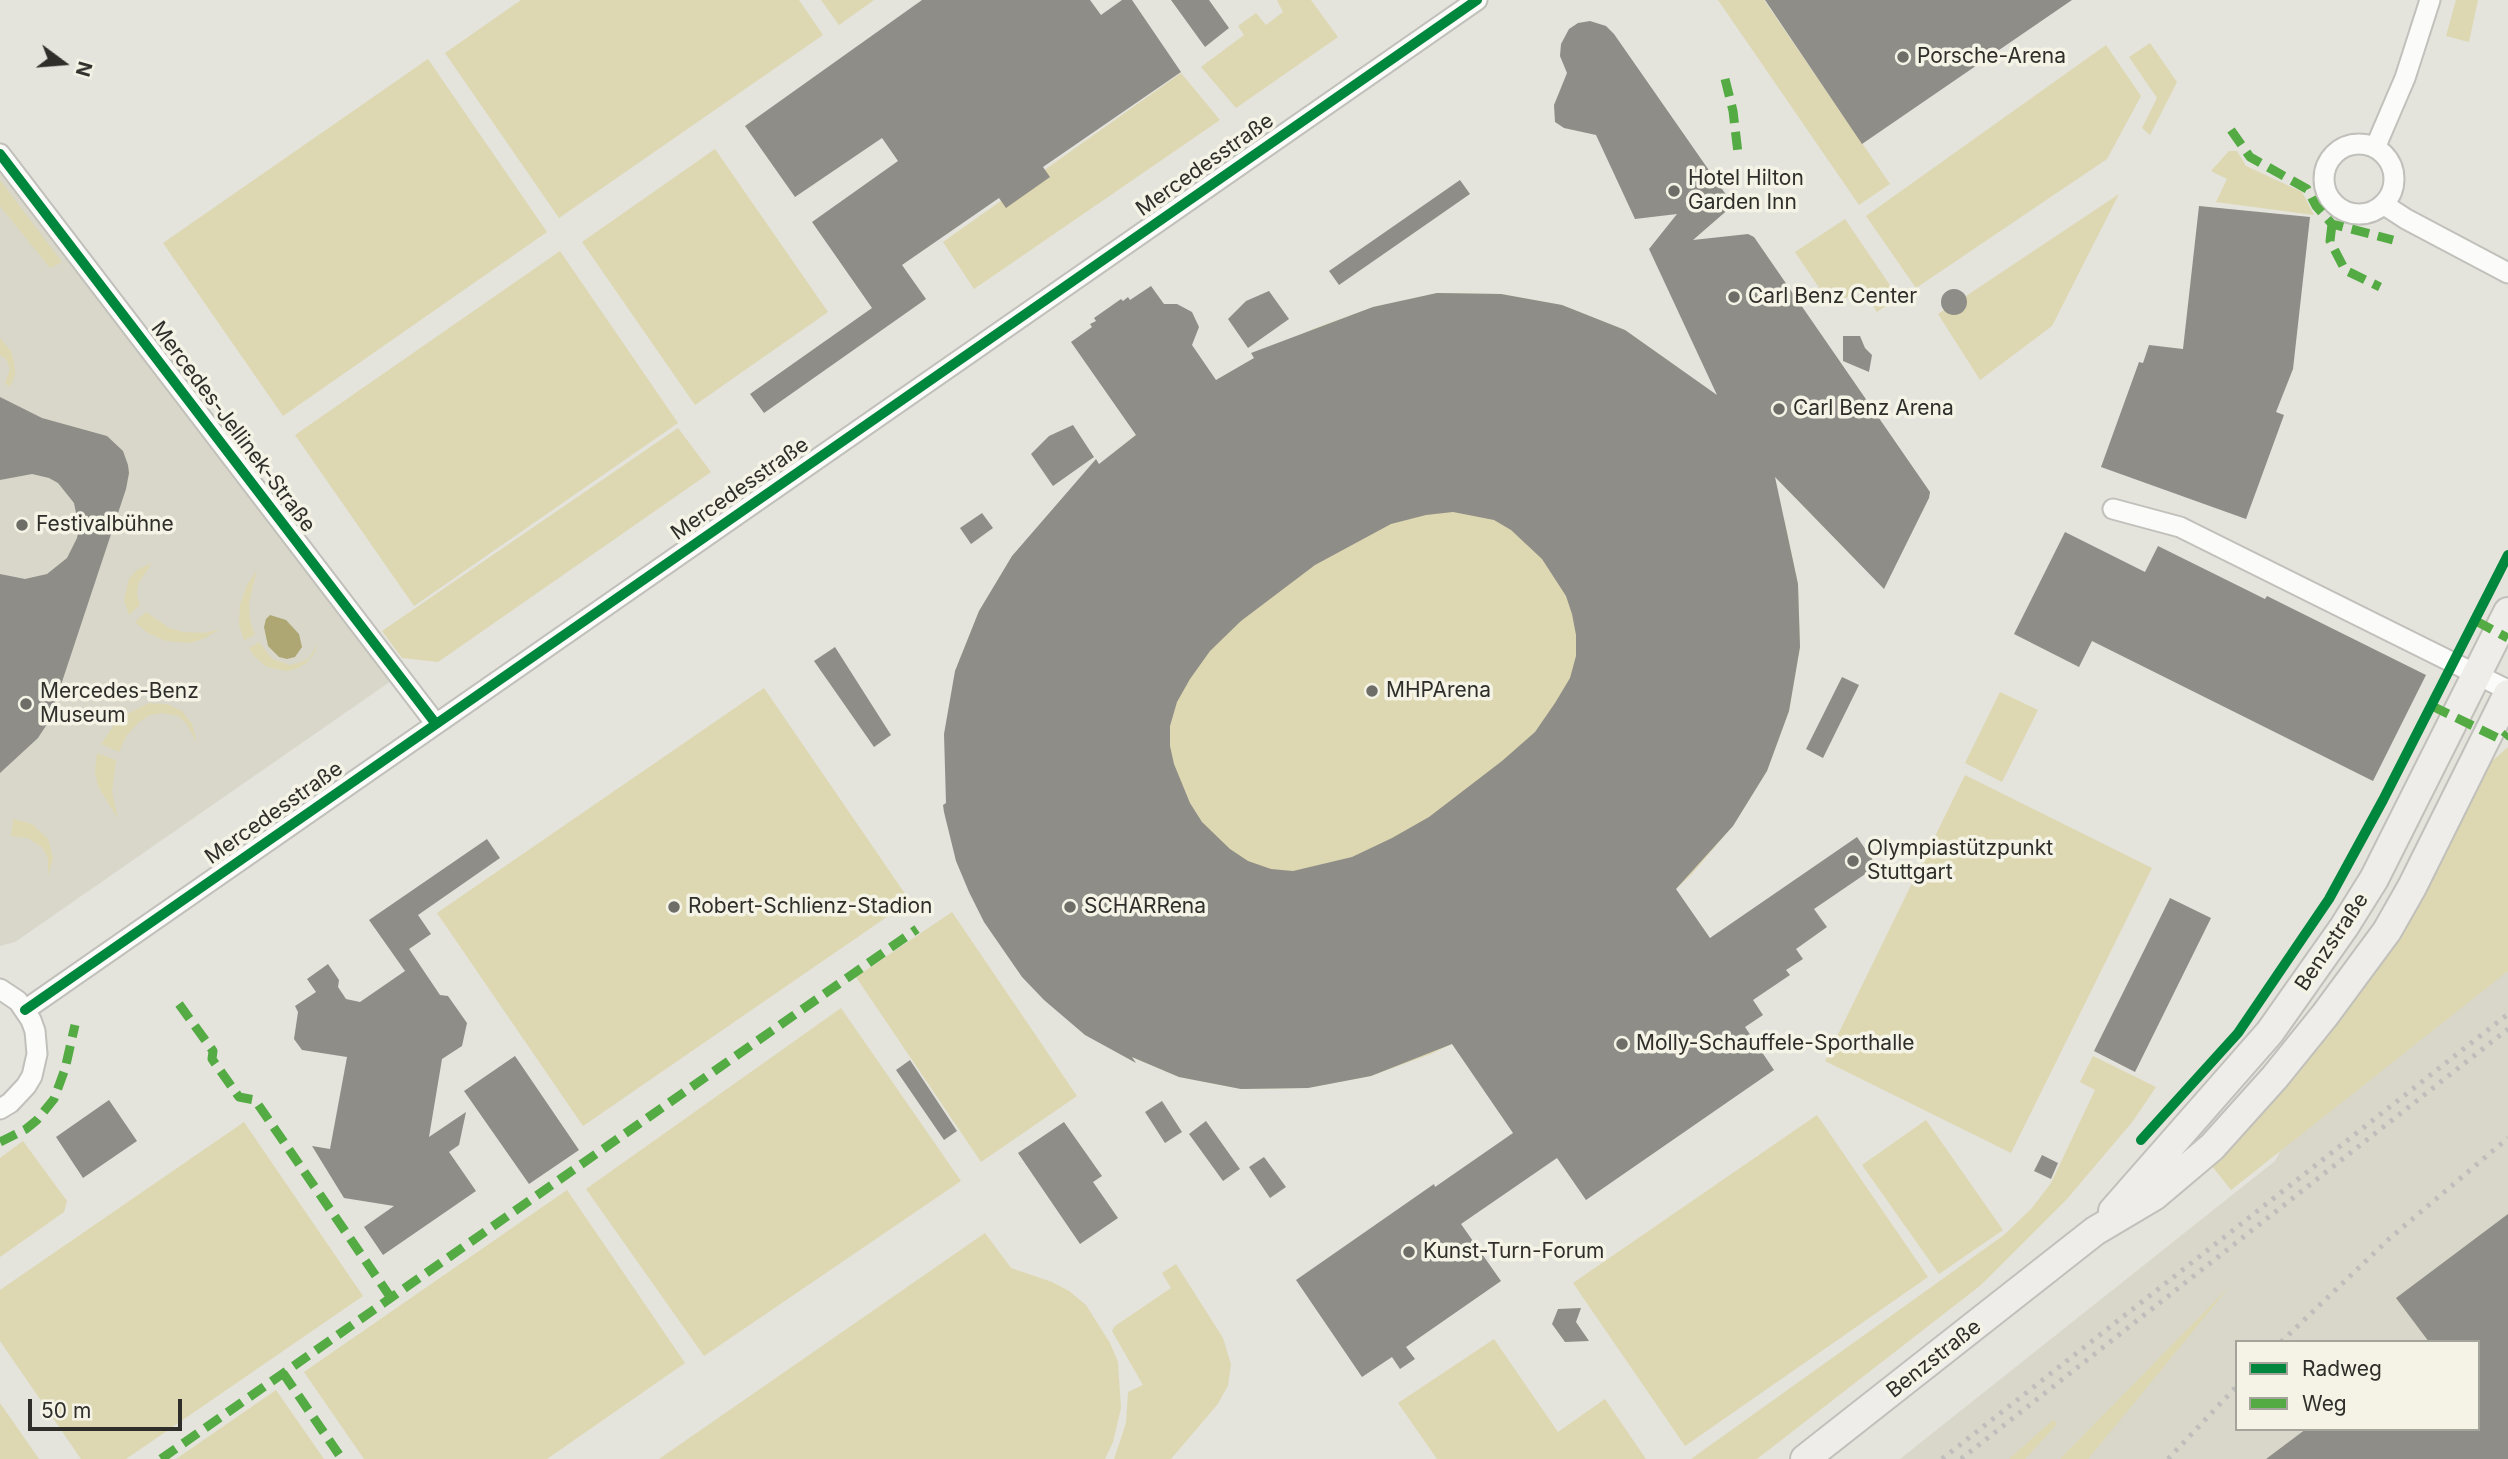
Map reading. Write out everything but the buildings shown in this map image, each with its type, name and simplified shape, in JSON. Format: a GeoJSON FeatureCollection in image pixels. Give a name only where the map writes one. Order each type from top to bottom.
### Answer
{"type":"FeatureCollection","features":[{"type":"Feature","properties":{"kind":"main road","name":"Benzstraße"},"geometry":{"type":"LineString","coordinates":[[2095,1231],[2270,1031],[2344,928],[2374,879],[2508,612]]}},
{"type":"Feature","properties":{"kind":"main road","name":"Benzstraße"},"geometry":{"type":"LineString","coordinates":[[1805,1459],[2095,1231],[2154,1196],[2212,1147],[2275,1077],[2358,974],[2387,931],[2412,887],[2508,692]]}},
{"type":"Feature","properties":{"kind":"street","name":"Mercedesstraße"},"geometry":{"type":"LineString","coordinates":[[25,1010],[1477,0]]}},
{"type":"Feature","properties":{"kind":"street"},"geometry":{"type":"LineString","coordinates":[[2375,148],[2416,49],[2430,0]]}},
{"type":"Feature","properties":{"kind":"street"},"geometry":{"type":"LineString","coordinates":[[2357,144],[2375,148],[2384,154],[2390,163],[2393,185],[2390,195],[2383,204],[2366,213],[2347,212],[2331,200],[2324,182],[2329,163],[2341,150],[2357,144]]}},
{"type":"Feature","properties":{"kind":"street","name":"Mercedes-Jellinek-Straße"},"geometry":{"type":"LineString","coordinates":[[0,154],[436,724]]}},
{"type":"Feature","properties":{"kind":"street"},"geometry":{"type":"LineString","coordinates":[[2383,204],[2508,273]]}},
{"type":"Feature","properties":{"kind":"street"},"geometry":{"type":"LineString","coordinates":[[2113,509],[2180,527],[2508,692]]}},
{"type":"Feature","properties":{"kind":"street"},"geometry":{"type":"LineString","coordinates":[[0,989],[18,1001],[25,1010],[35,1031],[37,1054],[26,1086],[10,1103],[0,1109]]}},
{"type":"Feature","properties":{"kind":"shaded area"},"geometry":{"type":"Polygon","coordinates":[[[521,0],[799,0],[823,35],[559,218],[445,53],[521,0]]]}},
{"type":"Feature","properties":{"kind":"shaded area"},"geometry":{"type":"Polygon","coordinates":[[[821,0],[874,0],[839,25],[821,0]]]}},
{"type":"Feature","properties":{"kind":"shaded area"},"geometry":{"type":"Polygon","coordinates":[[[1277,0],[1311,0],[1338,37],[1236,108],[1201,67],[1244,35],[1238,26],[1256,13],[1266,25],[1283,12],[1277,0]]]}},
{"type":"Feature","properties":{"kind":"shaded area"},"geometry":{"type":"Polygon","coordinates":[[[1718,0],[1764,0],[1890,184],[1859,205],[1718,0]]]}},
{"type":"Feature","properties":{"kind":"shaded area"},"geometry":{"type":"Polygon","coordinates":[[[2456,0],[2478,0],[2469,42],[2446,36],[2456,0]]]}},
{"type":"Feature","properties":{"kind":"shaded area"},"geometry":{"type":"Polygon","coordinates":[[[2150,43],[2177,82],[2150,135],[2142,128],[2157,98],[2129,57],[2150,43]]]}},
{"type":"Feature","properties":{"kind":"shaded area"},"geometry":{"type":"Polygon","coordinates":[[[2106,45],[2141,96],[2107,159],[1916,288],[1866,216],[2106,45]]]}},
{"type":"Feature","properties":{"kind":"shaded area"},"geometry":{"type":"Polygon","coordinates":[[[428,59],[547,232],[283,416],[163,243],[428,59]]]}},
{"type":"Feature","properties":{"kind":"shaded area"},"geometry":{"type":"Polygon","coordinates":[[[1181,73],[1220,120],[974,289],[943,242],[1181,73]]]}},
{"type":"Feature","properties":{"kind":"shaded area"},"geometry":{"type":"Polygon","coordinates":[[[715,149],[828,312],[695,405],[582,242],[715,149]]]}},
{"type":"Feature","properties":{"kind":"shaded area"},"geometry":{"type":"Polygon","coordinates":[[[2229,151],[2237,151],[2246,166],[2302,192],[2314,215],[2216,202],[2227,179],[2211,171],[2229,151]]]}},
{"type":"Feature","properties":{"kind":"shaded area"},"geometry":{"type":"Polygon","coordinates":[[[0,172],[391,681],[15,942],[0,946],[0,172]]]}},
{"type":"Feature","properties":{"kind":"shaded area"},"geometry":{"type":"Polygon","coordinates":[[[0,180],[62,262],[50,268],[0,206],[0,180]]]}},
{"type":"Feature","properties":{"kind":"shaded area"},"geometry":{"type":"Polygon","coordinates":[[[2119,194],[2052,326],[1980,380],[1938,314],[1944,310],[1955,315],[1963,311],[1967,304],[1966,296],[2119,194]]]}},
{"type":"Feature","properties":{"kind":"shaded area"},"geometry":{"type":"Polygon","coordinates":[[[1845,219],[1898,297],[1877,312],[1861,288],[1832,307],[1795,252],[1845,219]]]}},
{"type":"Feature","properties":{"kind":"shaded area"},"geometry":{"type":"Polygon","coordinates":[[[560,251],[678,423],[414,606],[295,435],[560,251]]]}},
{"type":"Feature","properties":{"kind":"shaded area","name":"MHPArena"},"geometry":{"type":"Polygon","coordinates":[[[1437,293],[1501,294],[1562,305],[1625,330],[1676,366],[1723,410],[1759,464],[1785,522],[1798,584],[1800,647],[1789,711],[1767,771],[1733,826],[1691,875],[1645,918],[1489,1026],[1431,1054],[1371,1076],[1308,1088],[1241,1089],[1179,1077],[1122,1053],[955,671],[979,611],[1013,555],[1100,464],[1149,424],[1256,357],[1313,329],[1373,307],[1437,293]]]}},
{"type":"Feature","properties":{"kind":"shaded area"},"geometry":{"type":"Polygon","coordinates":[[[0,338],[11,351],[14,361],[15,375],[10,387],[5,383],[10,369],[6,359],[0,355],[0,338]]]}},
{"type":"Feature","properties":{"kind":"shaded area"},"geometry":{"type":"Polygon","coordinates":[[[678,428],[711,472],[438,662],[402,658],[382,631],[678,428]]]}},
{"type":"Feature","properties":{"kind":"shaded area"},"geometry":{"type":"Polygon","coordinates":[[[152,563],[138,584],[140,605],[129,615],[124,600],[129,579],[137,570],[152,563]]]}},
{"type":"Feature","properties":{"kind":"shaded area"},"geometry":{"type":"Polygon","coordinates":[[[257,570],[249,603],[250,620],[255,635],[244,640],[239,624],[240,605],[247,585],[257,570]]]}},
{"type":"Feature","properties":{"kind":"shaded area"},"geometry":{"type":"Polygon","coordinates":[[[146,612],[169,628],[183,632],[205,633],[220,629],[191,643],[166,641],[148,633],[135,622],[146,612]]]}},
{"type":"Feature","properties":{"kind":"shaded area"},"geometry":{"type":"Polygon","coordinates":[[[270,615],[286,620],[299,634],[302,647],[295,657],[279,657],[268,646],[264,627],[270,615]]]}},
{"type":"Feature","properties":{"kind":"shaded area"},"geometry":{"type":"Polygon","coordinates":[[[259,642],[272,659],[290,665],[309,658],[318,644],[306,663],[286,671],[267,667],[254,656],[249,648],[259,642]]]}},
{"type":"Feature","properties":{"kind":"shaded area","name":"Robert-Schlienz-Stadion"},"geometry":{"type":"Polygon","coordinates":[[[764,688],[910,901],[583,1126],[437,913],[764,688]]]}},
{"type":"Feature","properties":{"kind":"shaded area"},"geometry":{"type":"Polygon","coordinates":[[[2000,692],[2038,710],[2002,782],[1965,763],[2000,692]]]}},
{"type":"Feature","properties":{"kind":"shaded area"},"geometry":{"type":"Polygon","coordinates":[[[149,703],[167,704],[182,711],[192,724],[197,743],[186,723],[178,716],[163,713],[150,715],[139,722],[127,735],[119,752],[101,744],[114,725],[127,714],[149,703]]]}},
{"type":"Feature","properties":{"kind":"shaded area"},"geometry":{"type":"Polygon","coordinates":[[[2508,747],[2508,971],[2231,1190],[2212,1166],[2329,1035],[2420,900],[2491,762],[2508,747]]]}},
{"type":"Feature","properties":{"kind":"shaded area"},"geometry":{"type":"Polygon","coordinates":[[[97,753],[116,760],[112,792],[118,819],[98,786],[95,772],[97,753]]]}},
{"type":"Feature","properties":{"kind":"shaded area"},"geometry":{"type":"Polygon","coordinates":[[[1965,775],[2152,868],[2011,1153],[1825,1061],[1965,775]]]}},
{"type":"Feature","properties":{"kind":"shaded area"},"geometry":{"type":"Polygon","coordinates":[[[13,819],[32,824],[48,839],[53,858],[48,876],[48,858],[42,847],[28,838],[11,836],[13,819]]]}},
{"type":"Feature","properties":{"kind":"shaded area"},"geometry":{"type":"Polygon","coordinates":[[[2508,823],[2508,1459],[1900,1459],[2275,1161],[2389,952],[2508,823]]]}},
{"type":"Feature","properties":{"kind":"shaded area"},"geometry":{"type":"Polygon","coordinates":[[[952,912],[1077,1096],[981,1162],[856,977],[952,912]]]}},
{"type":"Feature","properties":{"kind":"shaded area"},"geometry":{"type":"Polygon","coordinates":[[[841,1008],[961,1181],[704,1356],[586,1189],[841,1008]]]}},
{"type":"Feature","properties":{"kind":"shaded area"},"geometry":{"type":"Polygon","coordinates":[[[2093,1056],[2156,1087],[2133,1121],[2067,1199],[1981,1285],[1757,1459],[1691,1459],[2004,1235],[2032,1208],[2051,1183],[2095,1090],[2080,1082],[2093,1056]]]}},
{"type":"Feature","properties":{"kind":"shaded area"},"geometry":{"type":"Polygon","coordinates":[[[1817,1115],[1928,1277],[1685,1446],[1573,1283],[1817,1115]]]}},
{"type":"Feature","properties":{"kind":"shaded area"},"geometry":{"type":"Polygon","coordinates":[[[1926,1120],[2003,1230],[1939,1274],[1862,1165],[1926,1120]]]}},
{"type":"Feature","properties":{"kind":"shaded area"},"geometry":{"type":"Polygon","coordinates":[[[244,1122],[363,1296],[126,1459],[81,1459],[0,1341],[0,1290],[244,1122]]]}},
{"type":"Feature","properties":{"kind":"shaded area"},"geometry":{"type":"Polygon","coordinates":[[[23,1141],[67,1201],[64,1212],[0,1257],[0,1158],[23,1141]]]}},
{"type":"Feature","properties":{"kind":"shaded area"},"geometry":{"type":"Polygon","coordinates":[[[567,1190],[685,1363],[547,1459],[364,1459],[304,1372],[567,1190]]]}},
{"type":"Feature","properties":{"kind":"shaded area"},"geometry":{"type":"Polygon","coordinates":[[[985,1233],[1011,1268],[1052,1282],[1086,1305],[1110,1343],[1118,1362],[1121,1408],[1113,1442],[1105,1459],[659,1459],[985,1233]]]}},
{"type":"Feature","properties":{"kind":"shaded area"},"geometry":{"type":"Polygon","coordinates":[[[1176,1264],[1223,1338],[1231,1364],[1228,1386],[1217,1405],[1171,1459],[1114,1459],[1126,1423],[1128,1392],[1143,1385],[1112,1331],[1115,1326],[1171,1288],[1162,1273],[1176,1264]]]}},
{"type":"Feature","properties":{"kind":"shaded area"},"geometry":{"type":"Polygon","coordinates":[[[2230,1286],[2088,1459],[2060,1459],[2230,1286]]]}},
{"type":"Feature","properties":{"kind":"shaded area"},"geometry":{"type":"Polygon","coordinates":[[[1494,1339],[1558,1432],[1605,1399],[1646,1459],[1437,1459],[1398,1403],[1494,1339]]]}},
{"type":"Feature","properties":{"kind":"shaded area"},"geometry":{"type":"Polygon","coordinates":[[[276,1390],[324,1459],[176,1459],[276,1390]]]}},
{"type":"Feature","properties":{"kind":"shaded area"},"geometry":{"type":"Polygon","coordinates":[[[0,1403],[39,1459],[0,1459],[0,1403]]]}},
{"type":"Feature","properties":{"kind":"shaded area"},"geometry":{"type":"Polygon","coordinates":[[[2053,1420],[2057,1424],[2025,1459],[2009,1459],[2053,1420]]]}},
{"type":"Feature","properties":{"kind":"railway"},"geometry":{"type":"LineString","coordinates":[[1942,1459],[2508,1014]]}},
{"type":"Feature","properties":{"kind":"railway"},"geometry":{"type":"LineString","coordinates":[[1961,1459],[2508,1029]]}},
{"type":"Feature","properties":{"kind":"railway"},"geometry":{"type":"LineString","coordinates":[[2283,1340],[2390,1238],[2508,1138]]}},
{"type":"Feature","properties":{"kind":"railway"},"geometry":{"type":"LineString","coordinates":[[2168,1459],[2235,1388]]}},
{"type":"Feature","properties":{"kind":"marked path"},"geometry":{"type":"LineString","coordinates":[[1725,79],[1733,111],[1738,153]]}},
{"type":"Feature","properties":{"kind":"marked path"},"geometry":{"type":"LineString","coordinates":[[2231,130],[2250,157],[2307,189],[2316,206],[2332,224],[2393,240]]}},
{"type":"Feature","properties":{"kind":"marked path"},"geometry":{"type":"LineString","coordinates":[[2332,224],[2330,241],[2345,270],[2380,287]]}},
{"type":"Feature","properties":{"kind":"marked path"},"geometry":{"type":"LineString","coordinates":[[2476,621],[2508,638]]}},
{"type":"Feature","properties":{"kind":"marked path"},"geometry":{"type":"LineString","coordinates":[[2432,706],[2502,740],[2508,733]]}},
{"type":"Feature","properties":{"kind":"marked path"},"geometry":{"type":"LineString","coordinates":[[161,1459],[917,929]]}},
{"type":"Feature","properties":{"kind":"marked path"},"geometry":{"type":"LineString","coordinates":[[179,1004],[213,1051],[212,1059],[239,1097],[255,1100],[391,1298]]}},
{"type":"Feature","properties":{"kind":"marked path"},"geometry":{"type":"LineString","coordinates":[[0,1142],[26,1129],[54,1099],[65,1069],[75,1025]]}},
{"type":"Feature","properties":{"kind":"marked path"},"geometry":{"type":"LineString","coordinates":[[283,1373],[342,1459]]}},
{"type":"Feature","properties":{"kind":"cycle path"},"geometry":{"type":"LineString","coordinates":[[25,1010],[1477,0]]}},
{"type":"Feature","properties":{"kind":"cycle path"},"geometry":{"type":"LineString","coordinates":[[0,154],[436,724]]}},
{"type":"Feature","properties":{"kind":"cycle path"},"geometry":{"type":"LineString","coordinates":[[2141,1140],[2238,1033],[2329,899],[2383,800],[2508,555]]}},
{"type":"Feature","properties":{"kind":"place","name":"Porsche-Arena"},"geometry":{"type":"Point","coordinates":[1903,57]}},
{"type":"Feature","properties":{"kind":"place","name":"Hotel Hilton Garden Inn"},"geometry":{"type":"Point","coordinates":[1674,191]}},
{"type":"Feature","properties":{"kind":"place","name":"Carl Benz Center"},"geometry":{"type":"Point","coordinates":[1734,297]}},
{"type":"Feature","properties":{"kind":"place","name":"Carl Benz Arena"},"geometry":{"type":"Point","coordinates":[1779,409]}},
{"type":"Feature","properties":{"kind":"place","name":"Festivalbühne"},"geometry":{"type":"Point","coordinates":[22,525]}},
{"type":"Feature","properties":{"kind":"place","name":"MHPArena"},"geometry":{"type":"Point","coordinates":[1372,691]}},
{"type":"Feature","properties":{"kind":"place","name":"Mercedes-Benz Museum"},"geometry":{"type":"Point","coordinates":[26,704]}},
{"type":"Feature","properties":{"kind":"place","name":"Olympiastützpunkt Stuttgart"},"geometry":{"type":"Point","coordinates":[1853,861]}},
{"type":"Feature","properties":{"kind":"place","name":"Robert-Schlienz-Stadion"},"geometry":{"type":"Point","coordinates":[674,907]}},
{"type":"Feature","properties":{"kind":"place","name":"SCHARRena"},"geometry":{"type":"Point","coordinates":[1070,907]}},
{"type":"Feature","properties":{"kind":"place","name":"Molly-Schauffele-Sporthalle"},"geometry":{"type":"Point","coordinates":[1622,1044]}},
{"type":"Feature","properties":{"kind":"place","name":"Kunst-Turn-Forum"},"geometry":{"type":"Point","coordinates":[1409,1252]}}]}
